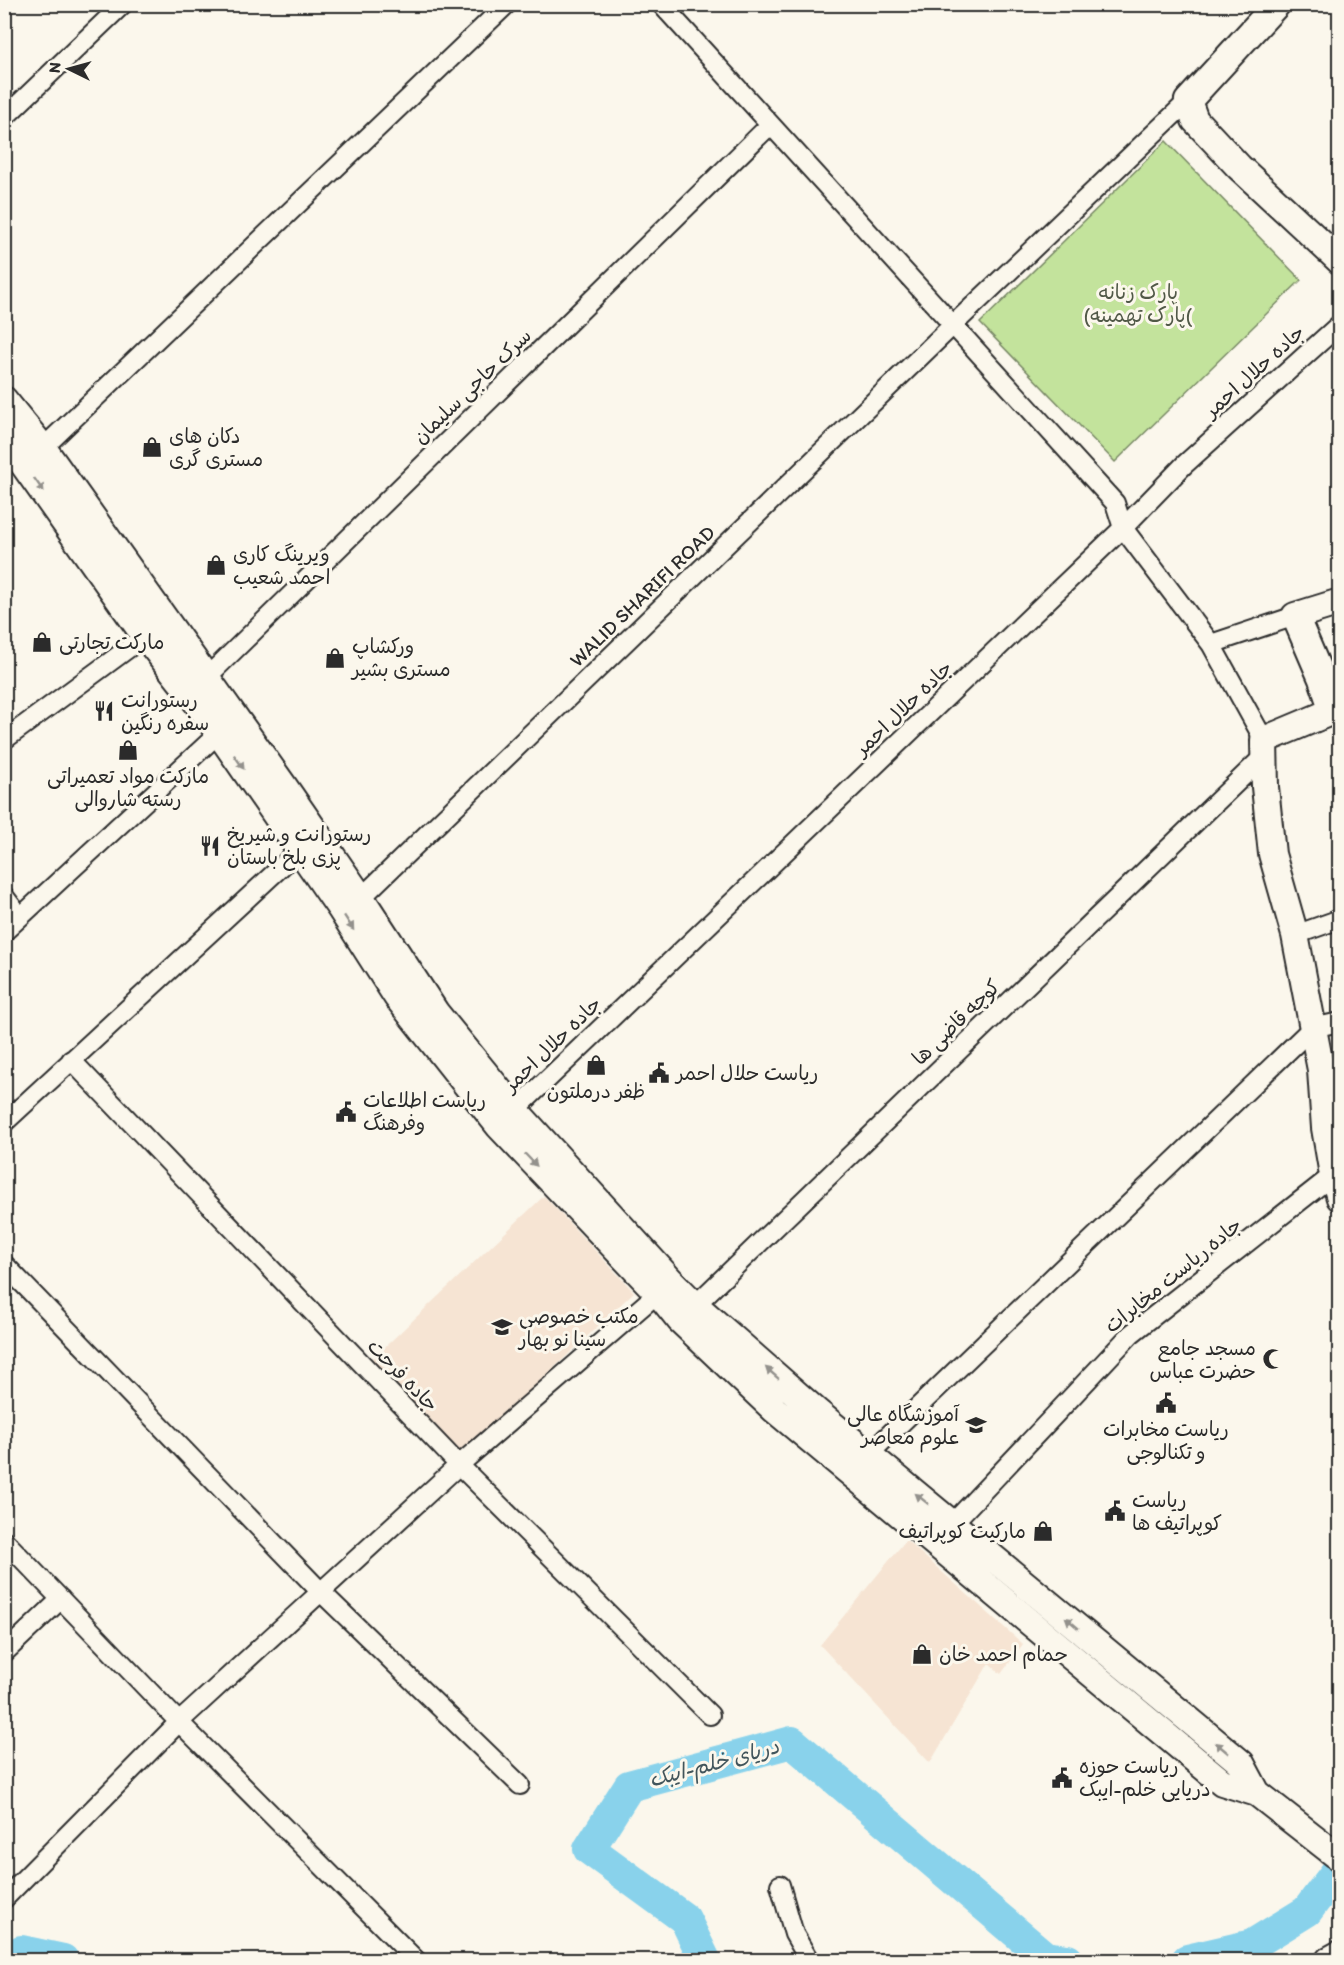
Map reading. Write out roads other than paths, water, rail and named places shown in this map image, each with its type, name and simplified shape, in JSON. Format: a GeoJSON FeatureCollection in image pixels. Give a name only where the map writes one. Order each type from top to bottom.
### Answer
{"type":"FeatureCollection","features":[{"type":"Feature","properties":{"kind":"street"},"geometry":{"type":"LineString","coordinates":[[4,118],[123,4]]}},
{"type":"Feature","properties":{"kind":"street"},"geometry":{"type":"LineString","coordinates":[[43,448],[507,4]]}},
{"type":"Feature","properties":{"kind":"street"},"geometry":{"type":"LineString","coordinates":[[661,4],[1115,503],[1124,528],[1211,644],[1264,748],[1265,787],[1272,854],[1295,934],[1332,1127],[1336,1186]]}},
{"type":"Feature","properties":{"kind":"street"},"geometry":{"type":"LineString","coordinates":[[1277,4],[1188,101],[1195,120],[1239,167],[1340,261]]}},
{"type":"Feature","properties":{"kind":"street","name":"WALID SHARIFI ROAD"},"geometry":{"type":"LineString","coordinates":[[361,898],[1188,101]]}},
{"type":"Feature","properties":{"kind":"street","name":"سرک حاجی سلیمان"},"geometry":{"type":"LineString","coordinates":[[206,678],[770,125]]}},
{"type":"Feature","properties":{"kind":"street","name":"جاده حلال احمر"},"geometry":{"type":"LineString","coordinates":[[507,1118],[1124,528],[1184,465],[1340,324]]}},
{"type":"Feature","properties":{"kind":"street"},"geometry":{"type":"LineString","coordinates":[[4,400],[43,448],[206,678],[308,842],[340,908],[397,998],[688,1312],[775,1410],[1222,1782],[1257,1793]]}},
{"type":"Feature","properties":{"kind":"street"},"geometry":{"type":"LineString","coordinates":[[4,437],[145,636],[219,734],[308,842],[361,898],[507,1118]]}},
{"type":"Feature","properties":{"kind":"street"},"geometry":{"type":"LineString","coordinates":[[1211,644],[1340,602]]}},
{"type":"Feature","properties":{"kind":"street"},"geometry":{"type":"LineString","coordinates":[[1264,748],[1333,711],[1295,616]]}},
{"type":"Feature","properties":{"kind":"street"},"geometry":{"type":"LineString","coordinates":[[4,740],[145,636]]}},
{"type":"Feature","properties":{"kind":"street"},"geometry":{"type":"LineString","coordinates":[[4,932],[219,734]]}},
{"type":"Feature","properties":{"kind":"street","name":"کوچه قاضی ها"},"geometry":{"type":"LineString","coordinates":[[688,1312],[1264,748]]}},
{"type":"Feature","properties":{"kind":"street"},"geometry":{"type":"LineString","coordinates":[[4,1124],[308,842]]}},
{"type":"Feature","properties":{"kind":"street"},"geometry":{"type":"LineString","coordinates":[[4,896],[20,917]]}},
{"type":"Feature","properties":{"kind":"street"},"geometry":{"type":"LineString","coordinates":[[1295,934],[1340,919]]}},
{"type":"Feature","properties":{"kind":"street"},"geometry":{"type":"LineString","coordinates":[[868,1455],[1312,1028],[1340,1022]]}},
{"type":"Feature","properties":{"kind":"street","name":"جاده فرحت"},"geometry":{"type":"LineString","coordinates":[[71,1060],[459,1465],[710,1715]]}},
{"type":"Feature","properties":{"kind":"street","name":"جاده ریاست مخابرات"},"geometry":{"type":"LineString","coordinates":[[952,1524],[1131,1334],[1336,1186]]}},
{"type":"Feature","properties":{"kind":"street"},"geometry":{"type":"LineString","coordinates":[[4,1264],[321,1592],[520,1785]]}},
{"type":"Feature","properties":{"kind":"street"},"geometry":{"type":"LineString","coordinates":[[4,1899],[179,1722],[459,1465],[665,1287]]}},
{"type":"Feature","properties":{"kind":"street"},"geometry":{"type":"LineString","coordinates":[[688,1312],[817,1412],[1240,1763],[1257,1793],[1340,1858]]}},
{"type":"Feature","properties":{"kind":"street"},"geometry":{"type":"LineString","coordinates":[[4,1540],[179,1722],[416,1960]]}},
{"type":"Feature","properties":{"kind":"street"},"geometry":{"type":"LineString","coordinates":[[4,1653],[61,1599]]}},
{"type":"Feature","properties":{"kind":"street"},"geometry":{"type":"LineString","coordinates":[[780,1885],[794,1934],[809,1960]]}},
{"type":"Feature","properties":{"kind":"street"},"geometry":{"type":"LineString","coordinates":[[1329,1960],[1340,1954]]}},
{"type":"Feature","properties":{"kind":"waterway","name":"دریای خلم-ایبک"},"geometry":{"type":"LineString","coordinates":[[705,1960],[685,1919],[589,1849],[629,1786],[792,1742],[1045,1957],[1068,1960]]}},
{"type":"Feature","properties":{"kind":"waterway","name":"دریای خلم-ایبک"},"geometry":{"type":"LineString","coordinates":[[1187,1960],[1252,1945],[1307,1911],[1340,1867]]}},
{"type":"Feature","properties":{"kind":"waterway","name":"دریای خلم-ایبک"},"geometry":{"type":"LineString","coordinates":[[4,1959],[21,1951],[63,1960]]}},
{"type":"Feature","properties":{"kind":"place","name":"دکان های مستری گری"},"geometry":{"type":"Point","coordinates":[152,447]}},
{"type":"Feature","properties":{"kind":"place","name":"ویرینگ کاری احمد شعیب"},"geometry":{"type":"Point","coordinates":[216,565]}},
{"type":"Feature","properties":{"kind":"place","name":"مارکت تجارتی"},"geometry":{"type":"Point","coordinates":[42,642]}},
{"type":"Feature","properties":{"kind":"place","name":"ورکشاپ مستری بشیر"},"geometry":{"type":"Point","coordinates":[335,658]}},
{"type":"Feature","properties":{"kind":"place","name":"رستورانت سفره رنگین"},"geometry":{"type":"Point","coordinates":[104,711]}},
{"type":"Feature","properties":{"kind":"place","name":"مارکت مواد تعمیراتی رسته شاروالی"},"geometry":{"type":"Point","coordinates":[128,750]}},
{"type":"Feature","properties":{"kind":"place","name":"رستورانت و شیریخ پزی بلخ باستان"},"geometry":{"type":"Point","coordinates":[210,846]}},
{"type":"Feature","properties":{"kind":"place","name":"ظفر درملتون"},"geometry":{"type":"Point","coordinates":[596,1065]}},
{"type":"Feature","properties":{"kind":"place","name":"ریاست حلال احمر"},"geometry":{"type":"Point","coordinates":[659,1073]}},
{"type":"Feature","properties":{"kind":"place","name":"ریاست اطلاعات وفرهنگ"},"geometry":{"type":"Point","coordinates":[346,1112]}},
{"type":"Feature","properties":{"kind":"place","name":"مکتب خصوصی سینا نو بهار"},"geometry":{"type":"Point","coordinates":[502,1327]}},
{"type":"Feature","properties":{"kind":"place","name":"مسجد جامع حضرت عباس"},"geometry":{"type":"Point","coordinates":[1273,1359]}},
{"type":"Feature","properties":{"kind":"place","name":"ریاست مخابرات و تکنالوجی"},"geometry":{"type":"Point","coordinates":[1166,1403]}},
{"type":"Feature","properties":{"kind":"place","name":"آموزشگاه عالی علوم معاصر"},"geometry":{"type":"Point","coordinates":[976,1425]}},
{"type":"Feature","properties":{"kind":"place","name":"ریاست کوپراتیف ها"},"geometry":{"type":"Point","coordinates":[1115,1511]}},
{"type":"Feature","properties":{"kind":"place","name":"مارکیت کوپراتیف"},"geometry":{"type":"Point","coordinates":[1043,1531]}},
{"type":"Feature","properties":{"kind":"place","name":"حمام احمد خان"},"geometry":{"type":"Point","coordinates":[922,1654]}},
{"type":"Feature","properties":{"kind":"place","name":"ریاست حوزه دریایی خلم-ایبک"},"geometry":{"type":"Point","coordinates":[1062,1778]}},
{"type":"Feature","properties":{"kind":"park label","name":"پارک زنانه (پارک تهمینه("},"geometry":{"type":"Point","coordinates":[1138,304]}}]}
